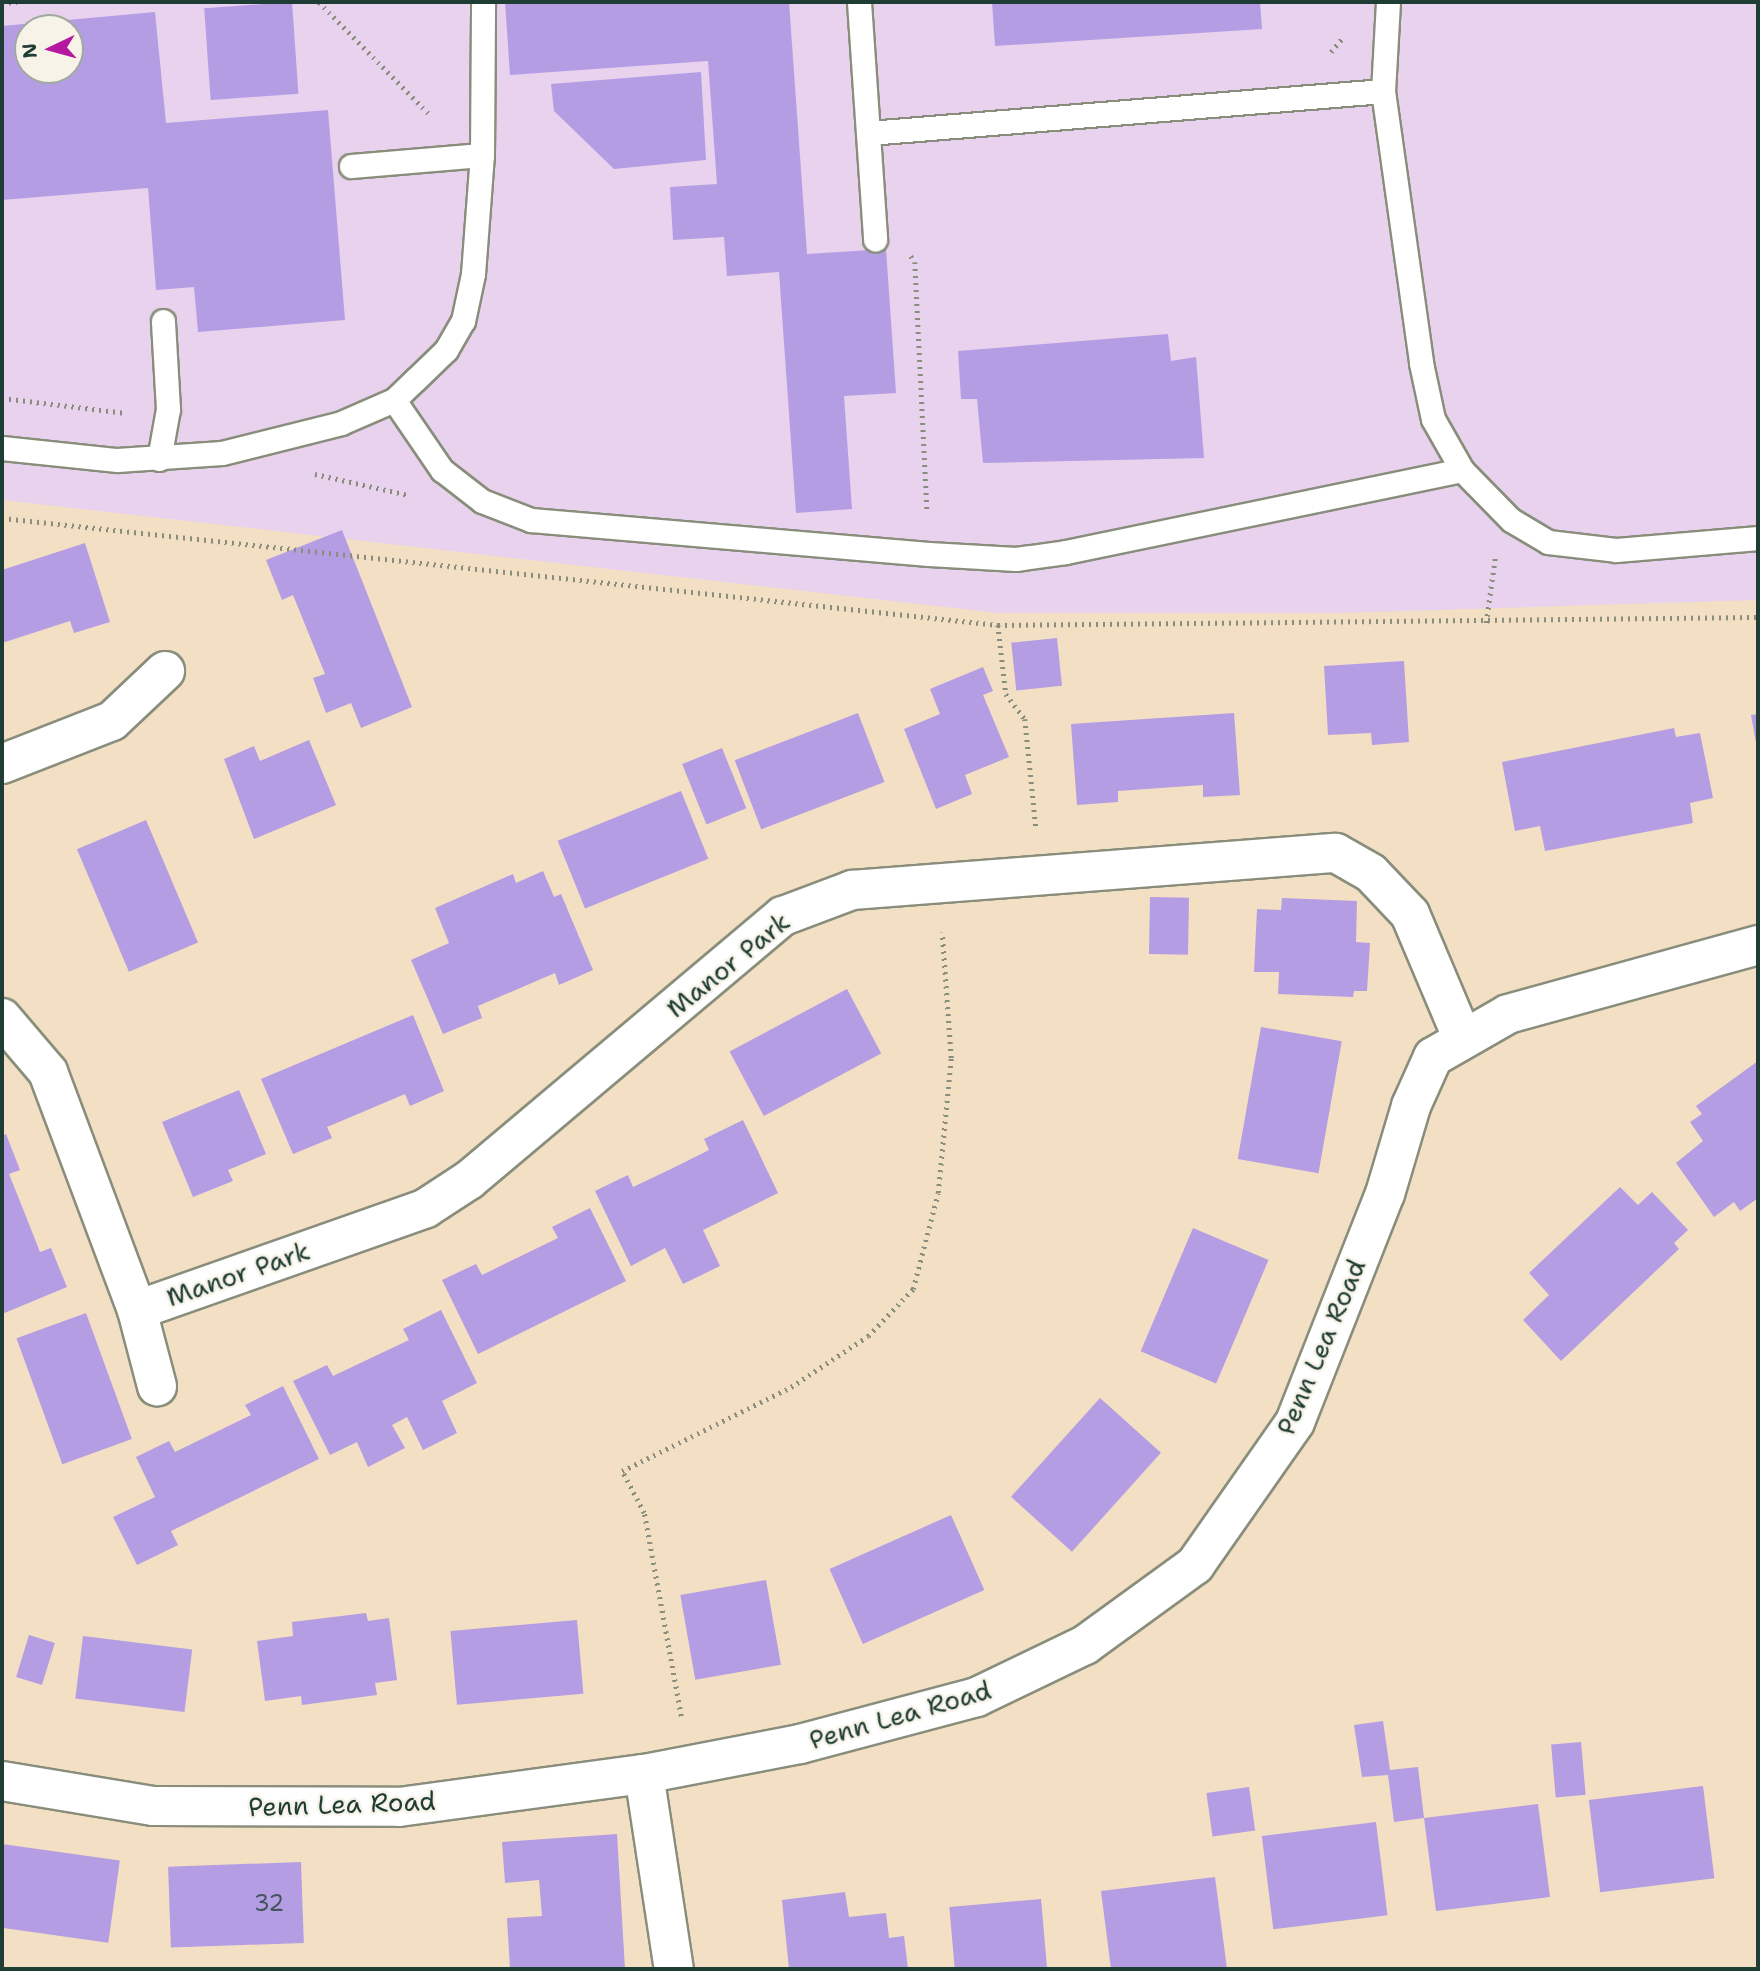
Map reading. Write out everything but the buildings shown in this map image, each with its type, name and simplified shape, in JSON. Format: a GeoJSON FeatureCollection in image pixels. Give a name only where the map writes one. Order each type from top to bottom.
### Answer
{"type":"FeatureCollection","features":[{"type":"Feature","properties":{"kind":"street"},"geometry":{"type":"LineString","coordinates":[[2,764],[112,721],[164,671]]}},
{"type":"Feature","properties":{"kind":"street","name":"Manor Park"},"geometry":{"type":"LineString","coordinates":[[137,1310],[426,1208],[469,1180],[783,916],[852,890],[1041,873],[1336,853],[1371,873],[1410,914],[1462,1037]]}},
{"type":"Feature","properties":{"kind":"street","name":"Penn Lea Road"},"geometry":{"type":"LineString","coordinates":[[2,1781],[153,1806],[399,1807],[644,1774],[800,1744],[977,1697],[1085,1645],[1195,1565],[1294,1422],[1385,1194],[1412,1105],[1433,1057],[1462,1037],[1508,1014],[1758,945]]}},
{"type":"Feature","properties":{"kind":"street","name":"Manor Park"},"geometry":{"type":"LineString","coordinates":[[2,1018],[48,1072],[137,1310],[157,1386]]}},
{"type":"Feature","properties":{"kind":"street"},"geometry":{"type":"LineString","coordinates":[[644,1774],[674,1969]]}},
{"type":"Feature","properties":{"kind":"lane"},"geometry":{"type":"LineString","coordinates":[[2,448],[117,460],[222,453],[341,423],[394,400],[446,350],[463,321],[472,274],[482,2]]}},
{"type":"Feature","properties":{"kind":"lane"},"geometry":{"type":"LineString","coordinates":[[859,2],[875,239]]}},
{"type":"Feature","properties":{"kind":"lane"},"geometry":{"type":"LineString","coordinates":[[1388,2],[1383,92],[1421,363],[1433,419],[1461,470],[1511,520],[1548,542],[1616,550],[1758,538]]}},
{"type":"Feature","properties":{"kind":"lane"},"geometry":{"type":"LineString","coordinates":[[869,133],[1383,92]]}},
{"type":"Feature","properties":{"kind":"lane"},"geometry":{"type":"LineString","coordinates":[[351,166],[476,156]]}},
{"type":"Feature","properties":{"kind":"lane"},"geometry":{"type":"LineString","coordinates":[[159,459],[167,418],[163,321]]}},
{"type":"Feature","properties":{"kind":"lane"},"geometry":{"type":"LineString","coordinates":[[394,400],[442,470],[482,501],[531,520],[929,554],[1016,559],[1066,552],[1461,470]]}},
{"type":"Feature","properties":{"kind":"path"},"geometry":{"type":"LineString","coordinates":[[2,3],[17,2]]}},
{"type":"Feature","properties":{"kind":"path"},"geometry":{"type":"LineString","coordinates":[[319,2],[476,156]]}},
{"type":"Feature","properties":{"kind":"path"},"geometry":{"type":"LineString","coordinates":[[872,199],[915,262],[929,554]]}},
{"type":"Feature","properties":{"kind":"path"},"geometry":{"type":"LineString","coordinates":[[2,398],[167,418]]}},
{"type":"Feature","properties":{"kind":"path"},"geometry":{"type":"LineString","coordinates":[[303,471],[438,502],[482,501]]}},
{"type":"Feature","properties":{"kind":"path"},"geometry":{"type":"LineString","coordinates":[[998,625],[1006,694],[1026,719],[1041,873]]}},
{"type":"Feature","properties":{"kind":"path"},"geometry":{"type":"LineString","coordinates":[[690,1765],[644,1513],[622,1471],[791,1387],[868,1336],[913,1289],[938,1193],[951,1058],[938,883]]}},
{"type":"Feature","properties":{"kind":"shaded area"},"geometry":{"type":"Polygon","coordinates":[[[2,2],[1758,2],[1758,600],[1342,613],[998,613],[2,500],[2,2]]]}}]}
